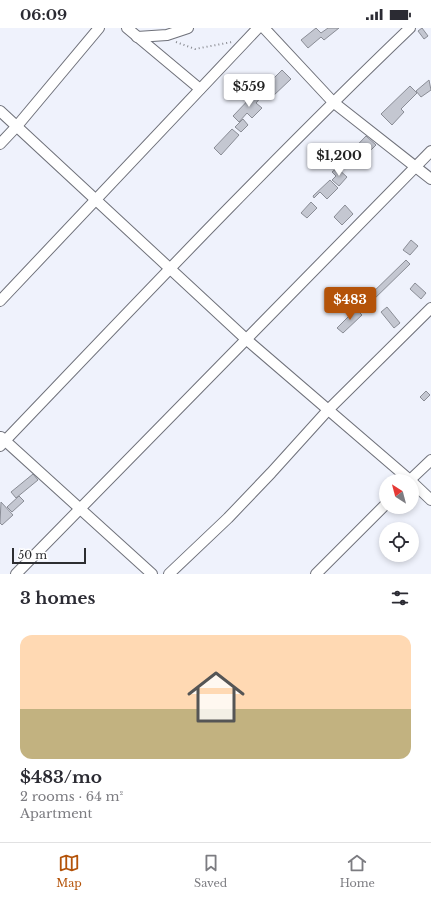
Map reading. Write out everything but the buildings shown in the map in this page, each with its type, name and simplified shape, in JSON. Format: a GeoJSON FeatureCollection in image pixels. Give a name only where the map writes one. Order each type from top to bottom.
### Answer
{"type":"FeatureCollection","features":[{"type":"Feature","properties":{"kind":"street"},"geometry":{"type":"LineString","coordinates":[[0,144],[17,126],[99,28]]}},
{"type":"Feature","properties":{"kind":"street"},"geometry":{"type":"LineString","coordinates":[[127,28],[200,89]]}},
{"type":"Feature","properties":{"kind":"street"},"geometry":{"type":"LineString","coordinates":[[137,37],[167,35],[188,28]]}},
{"type":"Feature","properties":{"kind":"street"},"geometry":{"type":"LineString","coordinates":[[0,301],[258,28]]}},
{"type":"Feature","properties":{"kind":"street"},"geometry":{"type":"LineString","coordinates":[[264,28],[334,102],[431,179]]}},
{"type":"Feature","properties":{"kind":"street"},"geometry":{"type":"LineString","coordinates":[[152,574],[82,509],[1,441],[334,102],[410,28]]}},
{"type":"Feature","properties":{"kind":"street"},"geometry":{"type":"LineString","coordinates":[[0,111],[94,200],[247,340],[403,474]]}},
{"type":"Feature","properties":{"kind":"street"},"geometry":{"type":"LineString","coordinates":[[16,574],[82,509],[431,151]]}},
{"type":"Feature","properties":{"kind":"street"},"geometry":{"type":"LineString","coordinates":[[169,574],[244,501],[328,410],[431,308]]}},
{"type":"Feature","properties":{"kind":"street"},"geometry":{"type":"LineString","coordinates":[[418,474],[431,460]]}},
{"type":"Feature","properties":{"kind":"street"},"geometry":{"type":"LineString","coordinates":[[419,489],[431,500]]}},
{"type":"Feature","properties":{"kind":"street"},"geometry":{"type":"LineString","coordinates":[[316,574],[379,511]]}},
{"type":"Feature","properties":{"kind":"path"},"geometry":{"type":"LineString","coordinates":[[167,35],[178,43],[194,48],[246,40]]}}]}
